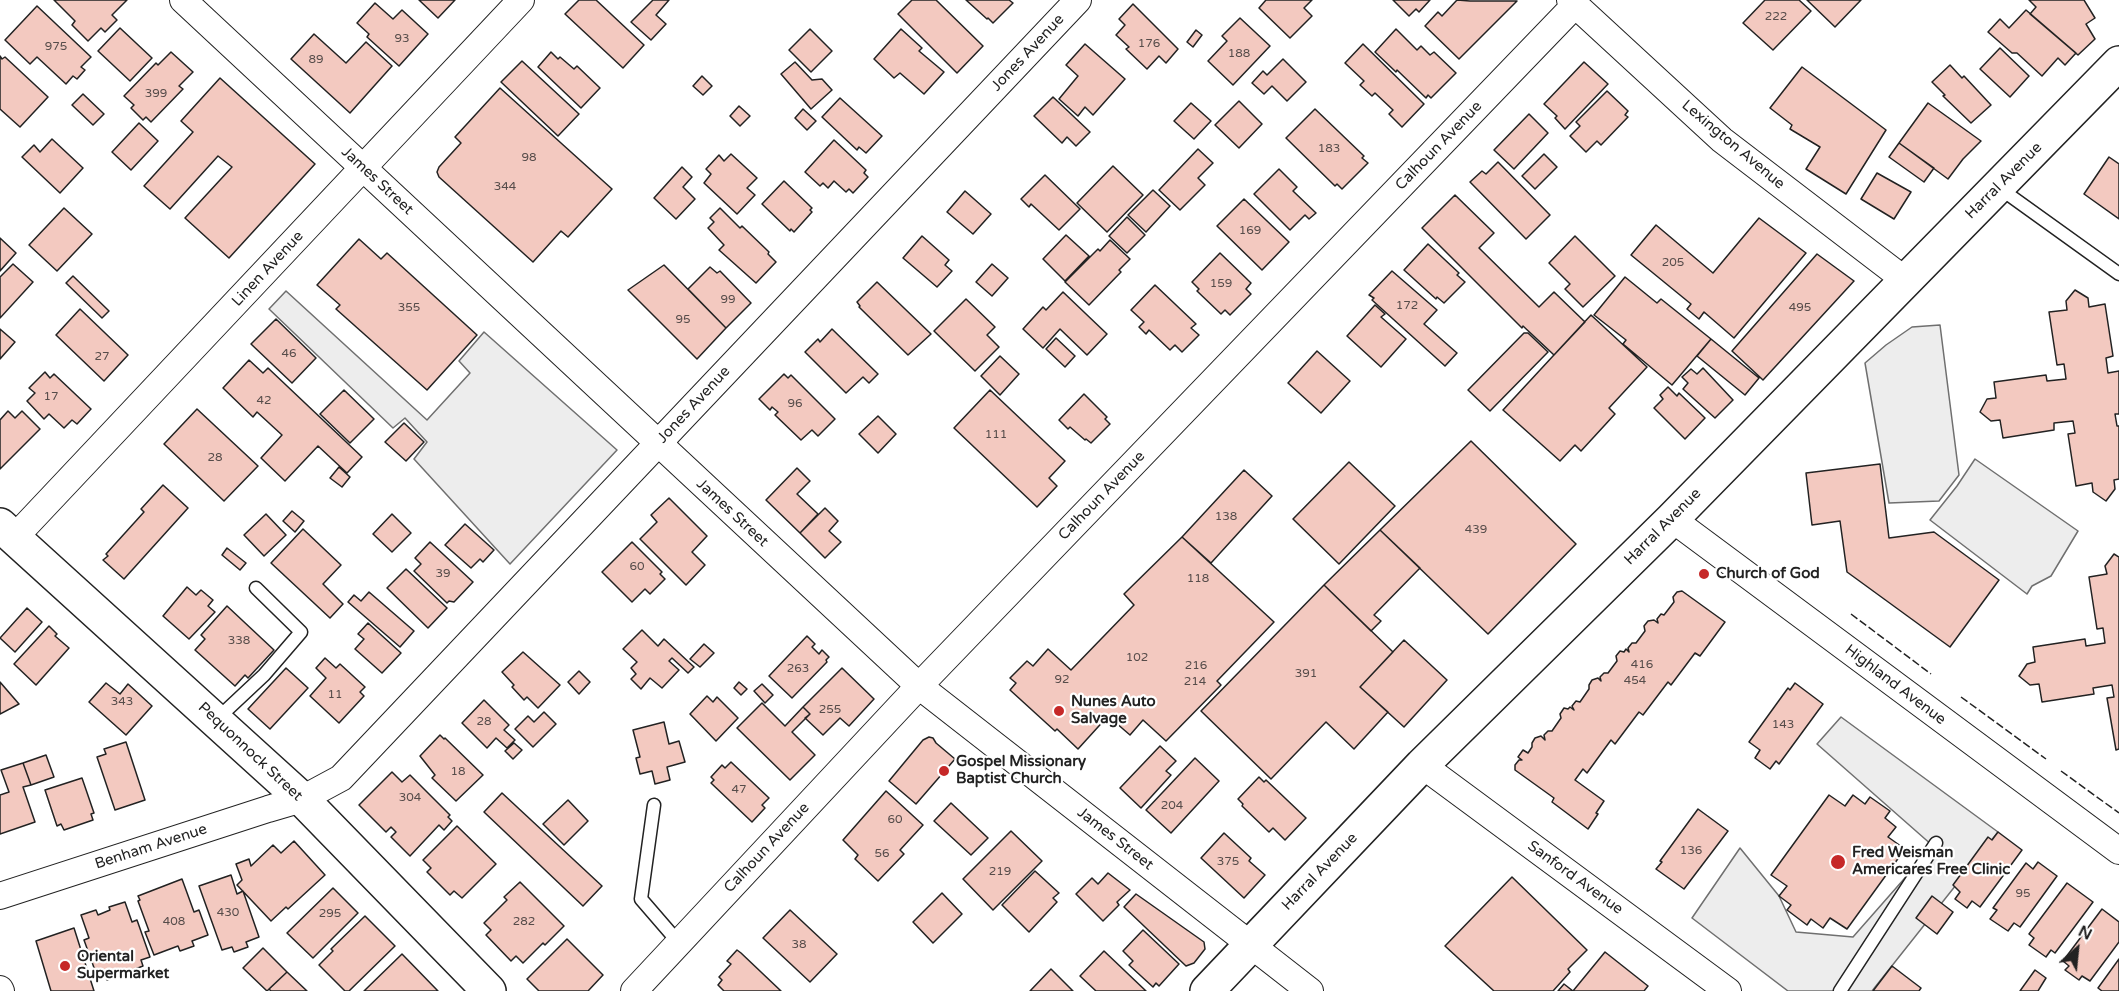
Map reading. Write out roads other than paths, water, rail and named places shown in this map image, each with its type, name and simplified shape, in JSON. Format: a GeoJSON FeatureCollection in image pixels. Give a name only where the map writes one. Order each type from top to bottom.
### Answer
{"type":"FeatureCollection","features":[{"type":"Feature","properties":{"kind":"street","name":"James Street"},"geometry":{"type":"LineString","coordinates":[[183,0],[919,686],[1310,991]]}},
{"type":"Feature","properties":{"kind":"street","name":"Linen Avenue"},"geometry":{"type":"LineString","coordinates":[[7,531],[363,168],[521,0]]}},
{"type":"Feature","properties":{"kind":"street","name":"Jones Avenue"},"geometry":{"type":"LineString","coordinates":[[302,800],[341,778],[1078,0]]}},
{"type":"Feature","properties":{"kind":"street","name":"Lexington Avenue"},"geometry":{"type":"LineString","coordinates":[[1572,2],[1722,140],[1905,280]]}},
{"type":"Feature","properties":{"kind":"street","name":"Calhoun Avenue"},"geometry":{"type":"LineString","coordinates":[[634,991],[919,686],[1572,2]]}},
{"type":"Feature","properties":{"kind":"street","name":"Harral Avenue"},"geometry":{"type":"LineString","coordinates":[[1207,991],[1422,765],[1672,519],[2119,63]]}},
{"type":"Feature","properties":{"kind":"street","name":"Highland Avenue"},"geometry":{"type":"LineString","coordinates":[[1672,519],[2119,851]]}},
{"type":"Feature","properties":{"kind":"street","name":"Pequonnock Street"},"geometry":{"type":"LineString","coordinates":[[7,531],[302,800],[489,991]]}},
{"type":"Feature","properties":{"kind":"street","name":"Sanford Avenue"},"geometry":{"type":"LineString","coordinates":[[1422,765],[1728,991]]}},
{"type":"Feature","properties":{"kind":"street","name":"Benham Avenue"},"geometry":{"type":"LineString","coordinates":[[0,896],[302,800]]}},
{"type":"Feature","properties":{"kind":"lane"},"geometry":{"type":"LineString","coordinates":[[1998,187],[2119,274]]}},
{"type":"Feature","properties":{"kind":"lane"},"geometry":{"type":"LineString","coordinates":[[215,721],[264,675],[301,632],[256,588]]}},
{"type":"Feature","properties":{"kind":"lane"},"geometry":{"type":"LineString","coordinates":[[654,805],[641,899],[679,943]]}},
{"type":"Feature","properties":{"kind":"lane"},"geometry":{"type":"LineString","coordinates":[[1840,991],[1936,843]]}},
{"type":"Feature","properties":{"kind":"place","name":"Church of God"},"geometry":{"type":"Point","coordinates":[1704,574]}},
{"type":"Feature","properties":{"kind":"place","name":"Nunes Auto Salvage"},"geometry":{"type":"Point","coordinates":[1059,711]}},
{"type":"Feature","properties":{"kind":"place","name":"Gospel Missionary Baptist Church"},"geometry":{"type":"Point","coordinates":[944,771]}},
{"type":"Feature","properties":{"kind":"place","name":"Fred Weisman Americares Free Clinic"},"geometry":{"type":"Point","coordinates":[1838,862]}},
{"type":"Feature","properties":{"kind":"place","name":"Oriental Supermarket"},"geometry":{"type":"Point","coordinates":[65,966]}}]}
